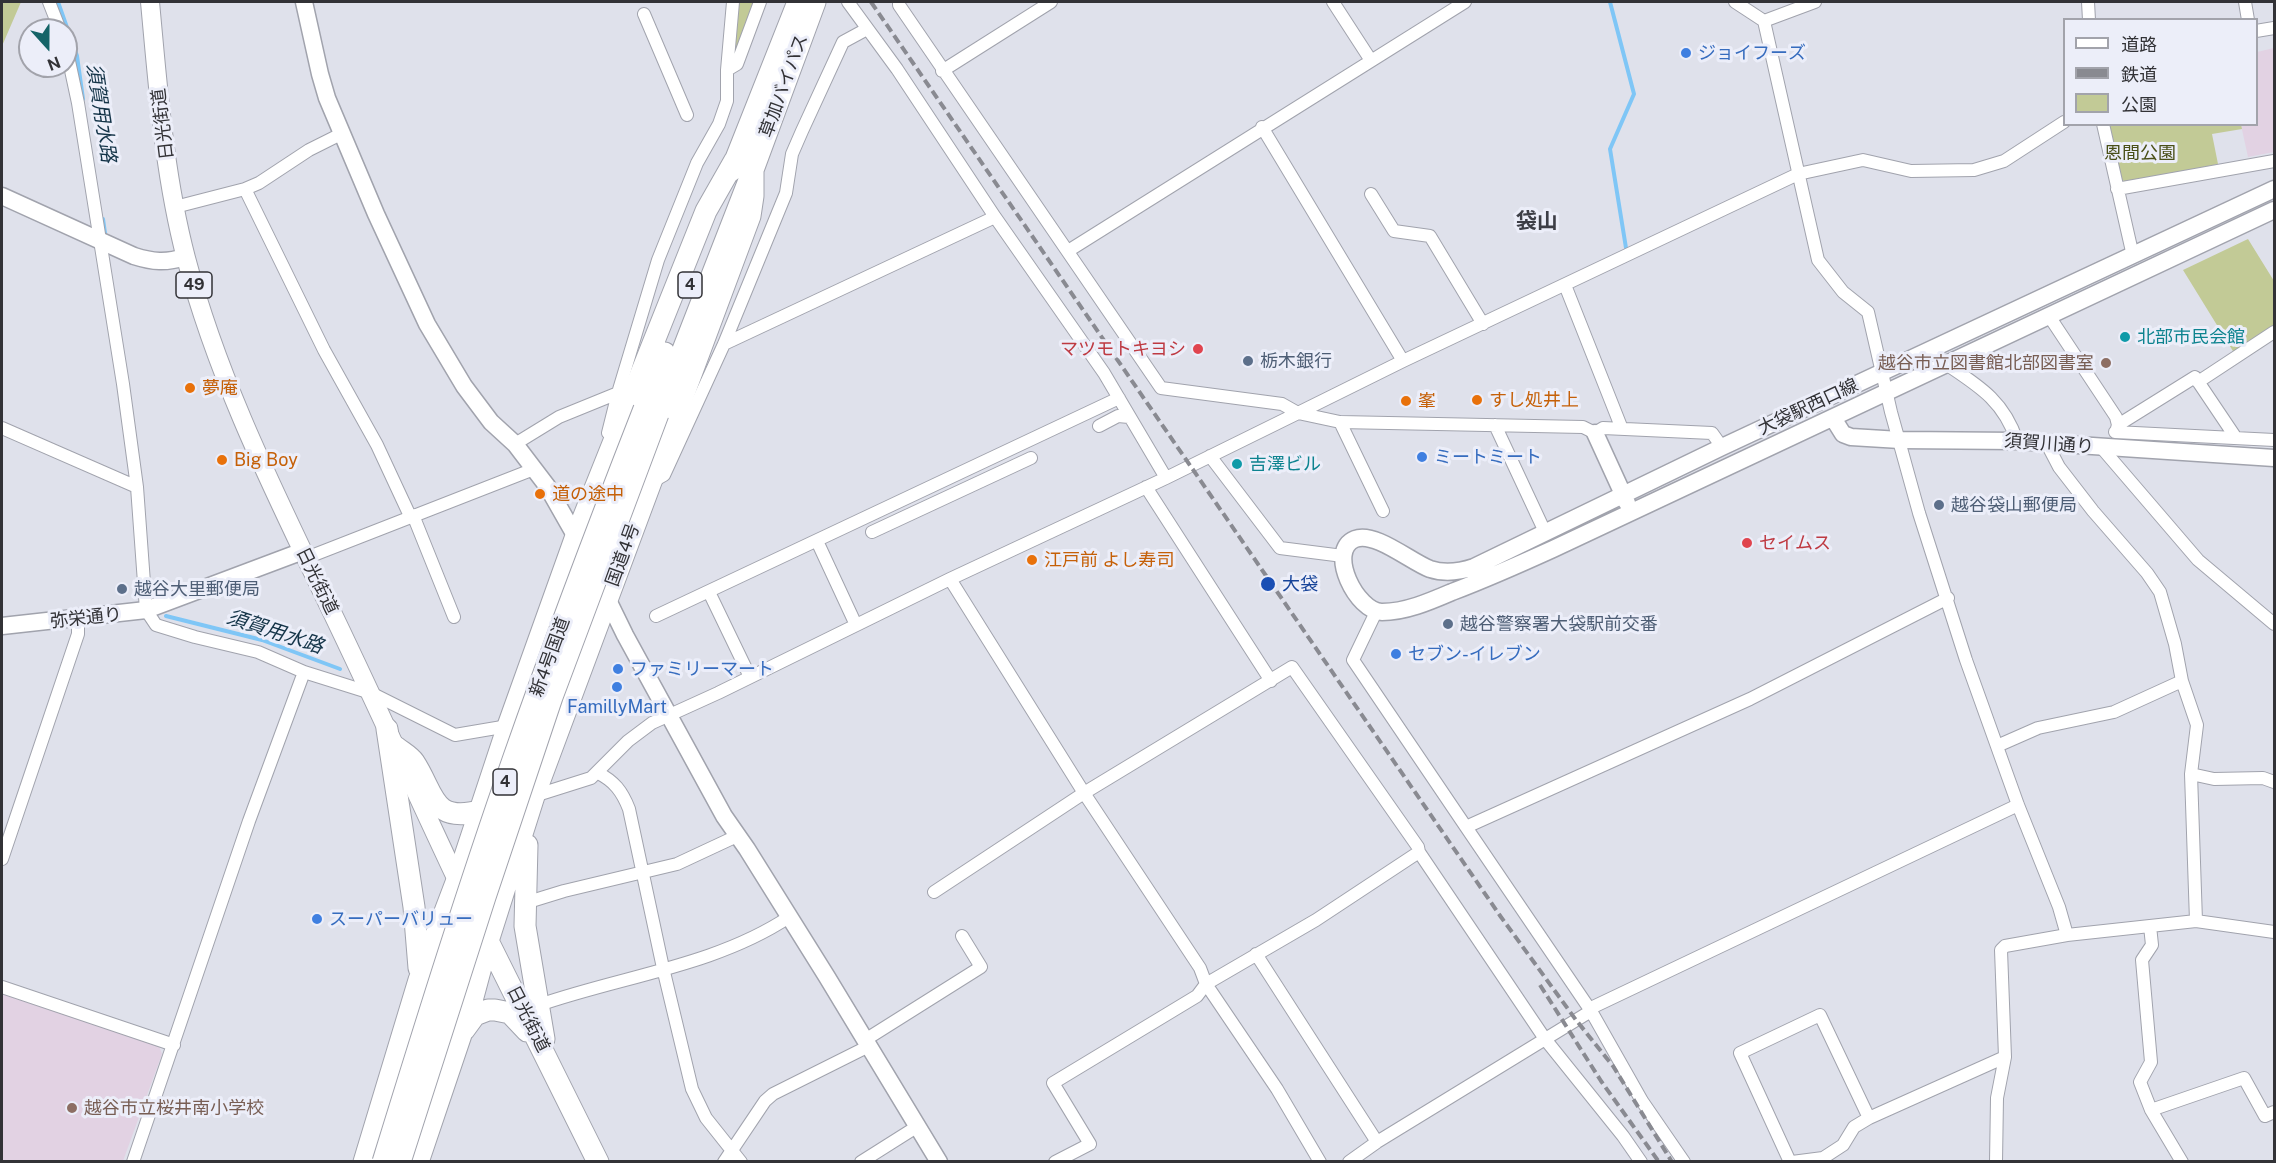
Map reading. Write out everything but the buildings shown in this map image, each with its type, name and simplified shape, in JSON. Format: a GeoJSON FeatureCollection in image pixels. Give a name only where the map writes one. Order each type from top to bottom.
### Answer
{"type":"FeatureCollection","features":[{"type":"Feature","properties":{"kind":"highway","name":"草加バイパス"},"geometry":{"type":"LineString","coordinates":[[744,165],[798,2]]}},
{"type":"Feature","properties":{"kind":"highway","name":"草加バイパス"},"geometry":{"type":"LineString","coordinates":[[744,165],[815,2]]}},
{"type":"Feature","properties":{"kind":"highway","name":"新4号国道"},"geometry":{"type":"LineString","coordinates":[[400,1161],[484,897],[717,214],[744,165]]}},
{"type":"Feature","properties":{"kind":"highway","name":"4"},"geometry":{"type":"LineString","coordinates":[[457,880],[508,726],[576,536],[706,211],[744,165]]}},
{"type":"Feature","properties":{"kind":"highway","name":"国道4号"},"geometry":{"type":"LineString","coordinates":[[418,1161],[461,1034],[531,804],[750,216],[753,196],[744,165]]}},
{"type":"Feature","properties":{"kind":"highway","name":"新4号国道"},"geometry":{"type":"LineString","coordinates":[[383,1161],[451,945],[556,638],[651,412]]}},
{"type":"Feature","properties":{"kind":"highway"},"geometry":{"type":"LineString","coordinates":[[392,738],[413,759],[435,801],[443,810],[460,815],[480,811]]}},
{"type":"Feature","properties":{"kind":"highway"},"geometry":{"type":"LineString","coordinates":[[392,738],[419,953],[419,980]]}},
{"type":"Feature","properties":{"kind":"highway","name":"4"},"geometry":{"type":"LineString","coordinates":[[531,804],[525,903],[528,952],[540,1005],[545,1052]]}},
{"type":"Feature","properties":{"kind":"highway"},"geometry":{"type":"LineString","coordinates":[[364,1161],[419,980],[457,880]]}},
{"type":"Feature","properties":{"kind":"highway","name":"日光街道"},"geometry":{"type":"LineString","coordinates":[[457,880],[598,1161]]}},
{"type":"Feature","properties":{"kind":"highway"},"geometry":{"type":"LineString","coordinates":[[461,1034],[475,1015],[488,1010],[510,1012],[545,1052]]}},
{"type":"Feature","properties":{"kind":"main road","name":"日光街道"},"geometry":{"type":"LineString","coordinates":[[150,2],[162,127],[185,257],[230,391],[244,427],[457,880]]}},
{"type":"Feature","properties":{"kind":"street"},"geometry":{"type":"LineString","coordinates":[[49,2],[55,18]]}},
{"type":"Feature","properties":{"kind":"street"},"geometry":{"type":"LineString","coordinates":[[304,2],[320,74],[341,134],[427,324],[464,386],[491,422],[514,444],[534,469],[576,536],[700,774],[939,1161]]}},
{"type":"Feature","properties":{"kind":"street"},"geometry":{"type":"LineString","coordinates":[[601,476],[596,469],[658,260],[697,163],[720,124],[727,101],[727,70],[733,2]]}},
{"type":"Feature","properties":{"kind":"street"},"geometry":{"type":"LineString","coordinates":[[727,70],[737,64],[760,2]]}},
{"type":"Feature","properties":{"kind":"street"},"geometry":{"type":"LineString","coordinates":[[848,2],[897,69],[995,217],[1053,298],[1119,398],[1166,478]]}},
{"type":"Feature","properties":{"kind":"street"},"geometry":{"type":"LineString","coordinates":[[899,2],[942,71],[1161,388],[1282,404],[1298,413],[1340,422],[1583,427],[1595,433],[1631,512]]}},
{"type":"Feature","properties":{"kind":"street"},"geometry":{"type":"LineString","coordinates":[[942,71],[1051,2]]}},
{"type":"Feature","properties":{"kind":"street"},"geometry":{"type":"LineString","coordinates":[[1333,2],[1370,59]]}},
{"type":"Feature","properties":{"kind":"street"},"geometry":{"type":"LineString","coordinates":[[1068,251],[1370,59],[1465,2]]}},
{"type":"Feature","properties":{"kind":"street"},"geometry":{"type":"LineString","coordinates":[[1735,2],[1764,21],[1818,260],[1843,292],[1868,312],[1919,513],[1966,660],[2018,805],[2059,907],[2067,934]]}},
{"type":"Feature","properties":{"kind":"street"},"geometry":{"type":"LineString","coordinates":[[1764,21],[1815,2]]}},
{"type":"Feature","properties":{"kind":"street"},"geometry":{"type":"LineString","coordinates":[[2088,2],[2089,18]]}},
{"type":"Feature","properties":{"kind":"street"},"geometry":{"type":"LineString","coordinates":[[2245,2],[2248,18]]}},
{"type":"Feature","properties":{"kind":"street"},"geometry":{"type":"LineString","coordinates":[[644,14],[687,115]]}},
{"type":"Feature","properties":{"kind":"street"},"geometry":{"type":"LineString","coordinates":[[2258,31],[2274,28]]}},
{"type":"Feature","properties":{"kind":"street"},"geometry":{"type":"LineString","coordinates":[[649,484],[664,475],[724,344],[786,193],[792,154],[843,42],[867,29]]}},
{"type":"Feature","properties":{"kind":"street"},"geometry":{"type":"LineString","coordinates":[[73,78],[123,384],[137,487],[146,610],[156,625],[258,652],[304,672],[371,693],[455,735],[508,726]]}},
{"type":"Feature","properties":{"kind":"street"},"geometry":{"type":"LineString","coordinates":[[531,804],[591,778],[644,728],[668,715],[1166,478],[1403,361],[1798,174],[1863,160],[1911,171],[1974,170],[2004,161],[2063,123]]}},
{"type":"Feature","properties":{"kind":"street"},"geometry":{"type":"LineString","coordinates":[[2103,126],[2133,256]]}},
{"type":"Feature","properties":{"kind":"street"},"geometry":{"type":"LineString","coordinates":[[1262,127],[1403,361]]}},
{"type":"Feature","properties":{"kind":"street"},"geometry":{"type":"LineString","coordinates":[[175,207],[245,189],[259,183],[309,150],[341,134]]}},
{"type":"Feature","properties":{"kind":"street"},"geometry":{"type":"LineString","coordinates":[[2117,189],[2274,161]]}},
{"type":"Feature","properties":{"kind":"street"},"geometry":{"type":"LineString","coordinates":[[245,189],[324,350],[377,445],[412,516],[454,617]]}},
{"type":"Feature","properties":{"kind":"street","name":"大袋駅西口線"},"geometry":{"type":"LineString","coordinates":[[1477,574],[1545,532],[1623,494],[2274,189]]}},
{"type":"Feature","properties":{"kind":"street"},"geometry":{"type":"LineString","coordinates":[[1371,194],[1394,231],[1430,236],[1483,324]]}},
{"type":"Feature","properties":{"kind":"street"},"geometry":{"type":"LineString","coordinates":[[2,196],[134,256],[154,262],[171,262],[185,257]]}},
{"type":"Feature","properties":{"kind":"street","name":"大袋駅西口線"},"geometry":{"type":"LineString","coordinates":[[1477,574],[1631,512],[2274,210]]}},
{"type":"Feature","properties":{"kind":"street"},"geometry":{"type":"LineString","coordinates":[[724,344],[995,217]]}},
{"type":"Feature","properties":{"kind":"street"},"geometry":{"type":"LineString","coordinates":[[1565,285],[1622,429]]}},
{"type":"Feature","properties":{"kind":"street"},"geometry":{"type":"LineString","coordinates":[[2049,316],[2115,417],[2112,438],[2198,560],[2274,624]]}},
{"type":"Feature","properties":{"kind":"street"},"geometry":{"type":"LineString","coordinates":[[2199,382],[2274,332]]}},
{"type":"Feature","properties":{"kind":"street"},"geometry":{"type":"LineString","coordinates":[[1946,364],[1984,390],[2010,420],[2017,441]]}},
{"type":"Feature","properties":{"kind":"street"},"geometry":{"type":"LineString","coordinates":[[2112,438],[2195,377],[2236,438]]}},
{"type":"Feature","properties":{"kind":"street"},"geometry":{"type":"LineString","coordinates":[[514,444],[559,417],[618,393]]}},
{"type":"Feature","properties":{"kind":"street"},"geometry":{"type":"LineString","coordinates":[[656,616],[1119,398]]}},
{"type":"Feature","properties":{"kind":"street"},"geometry":{"type":"LineString","coordinates":[[1099,426],[1118,416],[1129,417]]}},
{"type":"Feature","properties":{"kind":"street","name":"須賀川通り"},"geometry":{"type":"LineString","coordinates":[[1833,418],[1843,434],[1851,437],[1900,440],[2017,441],[2047,444],[2112,438],[2274,458]]}},
{"type":"Feature","properties":{"kind":"street"},"geometry":{"type":"LineString","coordinates":[[1340,422],[1383,511]]}},
{"type":"Feature","properties":{"kind":"street"},"geometry":{"type":"LineString","coordinates":[[1495,425],[1545,532]]}},
{"type":"Feature","properties":{"kind":"street"},"geometry":{"type":"LineString","coordinates":[[2,428],[137,487]]}},
{"type":"Feature","properties":{"kind":"street"},"geometry":{"type":"LineString","coordinates":[[1595,433],[1603,428],[1712,434],[1722,447]]}},
{"type":"Feature","properties":{"kind":"street"},"geometry":{"type":"LineString","coordinates":[[2112,438],[2274,440]]}},
{"type":"Feature","properties":{"kind":"street"},"geometry":{"type":"LineString","coordinates":[[2047,444],[2059,467],[2093,511],[2147,573],[2160,592],[2175,644],[2182,681],[2197,725],[2192,774],[2196,921]]}},
{"type":"Feature","properties":{"kind":"street"},"geometry":{"type":"LineString","coordinates":[[1210,456],[1280,548],[1343,556]]}},
{"type":"Feature","properties":{"kind":"street"},"geometry":{"type":"LineString","coordinates":[[872,532],[1031,458]]}},
{"type":"Feature","properties":{"kind":"street"},"geometry":{"type":"LineString","coordinates":[[304,555],[534,469]]}},
{"type":"Feature","properties":{"kind":"street"},"geometry":{"type":"LineString","coordinates":[[958,474],[964,488]]}},
{"type":"Feature","properties":{"kind":"street"},"geometry":{"type":"LineString","coordinates":[[1146,487],[1270,681]]}},
{"type":"Feature","properties":{"kind":"street"},"geometry":{"type":"LineString","coordinates":[[1365,538],[1392,548],[1429,568],[1445,572],[1477,574],[1436,599],[1394,611],[1376,612],[1358,597],[1346,575],[1343,556],[1351,540],[1365,538]]}},
{"type":"Feature","properties":{"kind":"street"},"geometry":{"type":"LineString","coordinates":[[817,541],[855,625]]}},
{"type":"Feature","properties":{"kind":"street","name":"弥栄通り"},"geometry":{"type":"LineString","coordinates":[[2,626],[146,610],[304,555]]}},
{"type":"Feature","properties":{"kind":"street"},"geometry":{"type":"LineString","coordinates":[[1429,568],[1436,599]]}},
{"type":"Feature","properties":{"kind":"street"},"geometry":{"type":"LineString","coordinates":[[950,579],[1084,793],[1200,968],[1206,984],[1276,1089],[1320,1161]]}},
{"type":"Feature","properties":{"kind":"street"},"geometry":{"type":"LineString","coordinates":[[709,592],[750,677]]}},
{"type":"Feature","properties":{"kind":"street"},"geometry":{"type":"LineString","coordinates":[[1466,827],[1750,699],[1948,598]]}},
{"type":"Feature","properties":{"kind":"street"},"geometry":{"type":"LineString","coordinates":[[1376,612],[1353,660],[1591,1011],[1641,1101],[1684,1161]]}},
{"type":"Feature","properties":{"kind":"street"},"geometry":{"type":"LineString","coordinates":[[2,859],[78,634],[78,619]]}},
{"type":"Feature","properties":{"kind":"street"},"geometry":{"type":"LineString","coordinates":[[938,889],[1084,793],[1292,667],[1418,847],[1419,852],[1545,1039],[1641,1161]]}},
{"type":"Feature","properties":{"kind":"street"},"geometry":{"type":"LineString","coordinates":[[133,1161],[249,821],[304,672]]}},
{"type":"Feature","properties":{"kind":"street"},"geometry":{"type":"LineString","coordinates":[[1997,746],[2038,728],[2114,712],[2182,681]]}},
{"type":"Feature","properties":{"kind":"street"},"geometry":{"type":"LineString","coordinates":[[598,773],[610,779],[624,796],[631,817],[663,968],[692,1089],[706,1118],[741,1161]]}},
{"type":"Feature","properties":{"kind":"street"},"geometry":{"type":"LineString","coordinates":[[2192,774],[2214,779],[2263,778],[2274,782]]}},
{"type":"Feature","properties":{"kind":"street"},"geometry":{"type":"LineString","coordinates":[[1349,1161],[1591,1011],[1593,1007],[2018,805]]}},
{"type":"Feature","properties":{"kind":"street"},"geometry":{"type":"LineString","coordinates":[[525,903],[685,861],[737,836]]}},
{"type":"Feature","properties":{"kind":"street"},"geometry":{"type":"LineString","coordinates":[[1055,1161],[1090,1144],[1053,1083],[1197,996],[1206,984],[1316,920],[1419,852]]}},
{"type":"Feature","properties":{"kind":"street"},"geometry":{"type":"LineString","coordinates":[[540,1005],[721,951],[771,929],[789,917]]}},
{"type":"Feature","properties":{"kind":"street"},"geometry":{"type":"LineString","coordinates":[[1996,1161],[1997,1098],[2005,1057],[2001,950],[2004,946],[2067,934],[2196,921],[2274,932]]}},
{"type":"Feature","properties":{"kind":"street"},"geometry":{"type":"LineString","coordinates":[[2150,926],[2152,945],[2142,960],[2151,1062],[2140,1082],[2151,1110],[2182,1161]]}},
{"type":"Feature","properties":{"kind":"street"},"geometry":{"type":"LineString","coordinates":[[724,1161],[765,1101],[773,1094],[867,1043],[981,967],[962,936]]}},
{"type":"Feature","properties":{"kind":"street"},"geometry":{"type":"LineString","coordinates":[[1256,954],[1377,1142]]}},
{"type":"Feature","properties":{"kind":"street"},"geometry":{"type":"LineString","coordinates":[[2,987],[174,1045]]}},
{"type":"Feature","properties":{"kind":"street"},"geometry":{"type":"LineString","coordinates":[[1869,1118],[1820,1015],[1740,1053],[1791,1161],[1823,1158],[1843,1145],[1854,1127],[1869,1118],[2005,1057]]}},
{"type":"Feature","properties":{"kind":"street"},"geometry":{"type":"LineString","coordinates":[[2151,1110],[2244,1078],[2265,1116],[2274,1112]]}},
{"type":"Feature","properties":{"kind":"street"},"geometry":{"type":"LineString","coordinates":[[380,1112],[429,1128]]}},
{"type":"Feature","properties":{"kind":"street"},"geometry":{"type":"LineString","coordinates":[[861,1161],[918,1126]]}},
{"type":"Feature","properties":{"kind":"shaded area"},"geometry":{"type":"Polygon","coordinates":[[[2274,48],[2274,152],[2248,157],[2241,126],[2258,126],[2258,52],[2274,48]]]}},
{"type":"Feature","properties":{"kind":"shaded area","name":"越谷市立桜井南小学校"},"geometry":{"type":"Polygon","coordinates":[[[2,994],[159,1046],[162,1054],[123,1161],[2,1161],[2,994]]]}},
{"type":"Feature","properties":{"kind":"green space"},"geometry":{"type":"Polygon","coordinates":[[[2,2],[21,2],[2,46],[2,2]]]}},
{"type":"Feature","properties":{"kind":"green space"},"geometry":{"type":"Polygon","coordinates":[[[735,2],[758,2],[729,66],[735,2]]]}},
{"type":"Feature","properties":{"kind":"green space","name":"恩間公園"},"geometry":{"type":"Polygon","coordinates":[[[2107,126],[2241,126],[2242,129],[2212,134],[2218,164],[2128,183],[2116,177],[2107,126]]]}},
{"type":"Feature","properties":{"kind":"green space"},"geometry":{"type":"Polygon","coordinates":[[[2248,239],[2274,281],[2274,331],[2236,356],[2183,270],[2248,239]]]}},
{"type":"Feature","properties":{"kind":"waterway","name":"須賀用水路"},"geometry":{"type":"LineString","coordinates":[[58,2],[77,56],[83,99]]}},
{"type":"Feature","properties":{"kind":"waterway"},"geometry":{"type":"LineString","coordinates":[[1610,2],[1634,94],[1610,149],[1626,248]]}},
{"type":"Feature","properties":{"kind":"waterway","name":"須賀用水路"},"geometry":{"type":"LineString","coordinates":[[103,219],[105,233]]}},
{"type":"Feature","properties":{"kind":"waterway","name":"須賀用水路"},"geometry":{"type":"LineString","coordinates":[[166,616],[262,640],[340,669]]}},
{"type":"Feature","properties":{"kind":"railway"},"geometry":{"type":"LineString","coordinates":[[871,2],[1501,917],[1576,1020],[1613,1066],[1672,1162]]}},
{"type":"Feature","properties":{"kind":"railway"},"geometry":{"type":"LineString","coordinates":[[1540,985],[1601,1081],[1659,1162]]}},
{"type":"Feature","properties":{"kind":"place","name":"ジョイフーズ"},"geometry":{"type":"Point","coordinates":[1686,53]}},
{"type":"Feature","properties":{"kind":"place","name":"北部市民会館"},"geometry":{"type":"Point","coordinates":[2125,337]}},
{"type":"Feature","properties":{"kind":"place","name":"マツモトキヨシ"},"geometry":{"type":"Point","coordinates":[1198,349]}},
{"type":"Feature","properties":{"kind":"place","name":"栃木銀行"},"geometry":{"type":"Point","coordinates":[1248,361]}},
{"type":"Feature","properties":{"kind":"place","name":"越谷市立図書館北部図書室"},"geometry":{"type":"Point","coordinates":[2106,363]}},
{"type":"Feature","properties":{"kind":"place","name":"夢庵"},"geometry":{"type":"Point","coordinates":[190,388]}},
{"type":"Feature","properties":{"kind":"place","name":"すし処井上"},"geometry":{"type":"Point","coordinates":[1477,400]}},
{"type":"Feature","properties":{"kind":"place","name":"峯"},"geometry":{"type":"Point","coordinates":[1406,401]}},
{"type":"Feature","properties":{"kind":"place","name":"ミートミート"},"geometry":{"type":"Point","coordinates":[1422,457]}},
{"type":"Feature","properties":{"kind":"place","name":"Big Boy"},"geometry":{"type":"Point","coordinates":[222,460]}},
{"type":"Feature","properties":{"kind":"place","name":"吉澤ビル"},"geometry":{"type":"Point","coordinates":[1237,464]}},
{"type":"Feature","properties":{"kind":"place","name":"道の途中"},"geometry":{"type":"Point","coordinates":[540,494]}},
{"type":"Feature","properties":{"kind":"place","name":"越谷袋山郵便局"},"geometry":{"type":"Point","coordinates":[1939,505]}},
{"type":"Feature","properties":{"kind":"place","name":"セイムス"},"geometry":{"type":"Point","coordinates":[1747,543]}},
{"type":"Feature","properties":{"kind":"place","name":"江戸前 よし寿司"},"geometry":{"type":"Point","coordinates":[1032,560]}},
{"type":"Feature","properties":{"kind":"place","name":"大袋"},"geometry":{"type":"Point","coordinates":[1268,584]}},
{"type":"Feature","properties":{"kind":"place","name":"越谷大里郵便局"},"geometry":{"type":"Point","coordinates":[122,589]}},
{"type":"Feature","properties":{"kind":"place","name":"越谷警察署大袋駅前交番"},"geometry":{"type":"Point","coordinates":[1448,624]}},
{"type":"Feature","properties":{"kind":"place","name":"セブン-イレブン"},"geometry":{"type":"Point","coordinates":[1396,654]}},
{"type":"Feature","properties":{"kind":"place","name":"ファミリーマート"},"geometry":{"type":"Point","coordinates":[618,669]}},
{"type":"Feature","properties":{"kind":"place","name":"FamillyMart"},"geometry":{"type":"Point","coordinates":[617,687]}},
{"type":"Feature","properties":{"kind":"place","name":"スーパーバリュー"},"geometry":{"type":"Point","coordinates":[317,919]}},
{"type":"Feature","properties":{"kind":"place","name":"越谷市立桜井南小学校"},"geometry":{"type":"Point","coordinates":[72,1108]}},
{"type":"Feature","properties":{"kind":"district","name":"袋山"},"geometry":{"type":"Point","coordinates":[1537,222]}}]}
